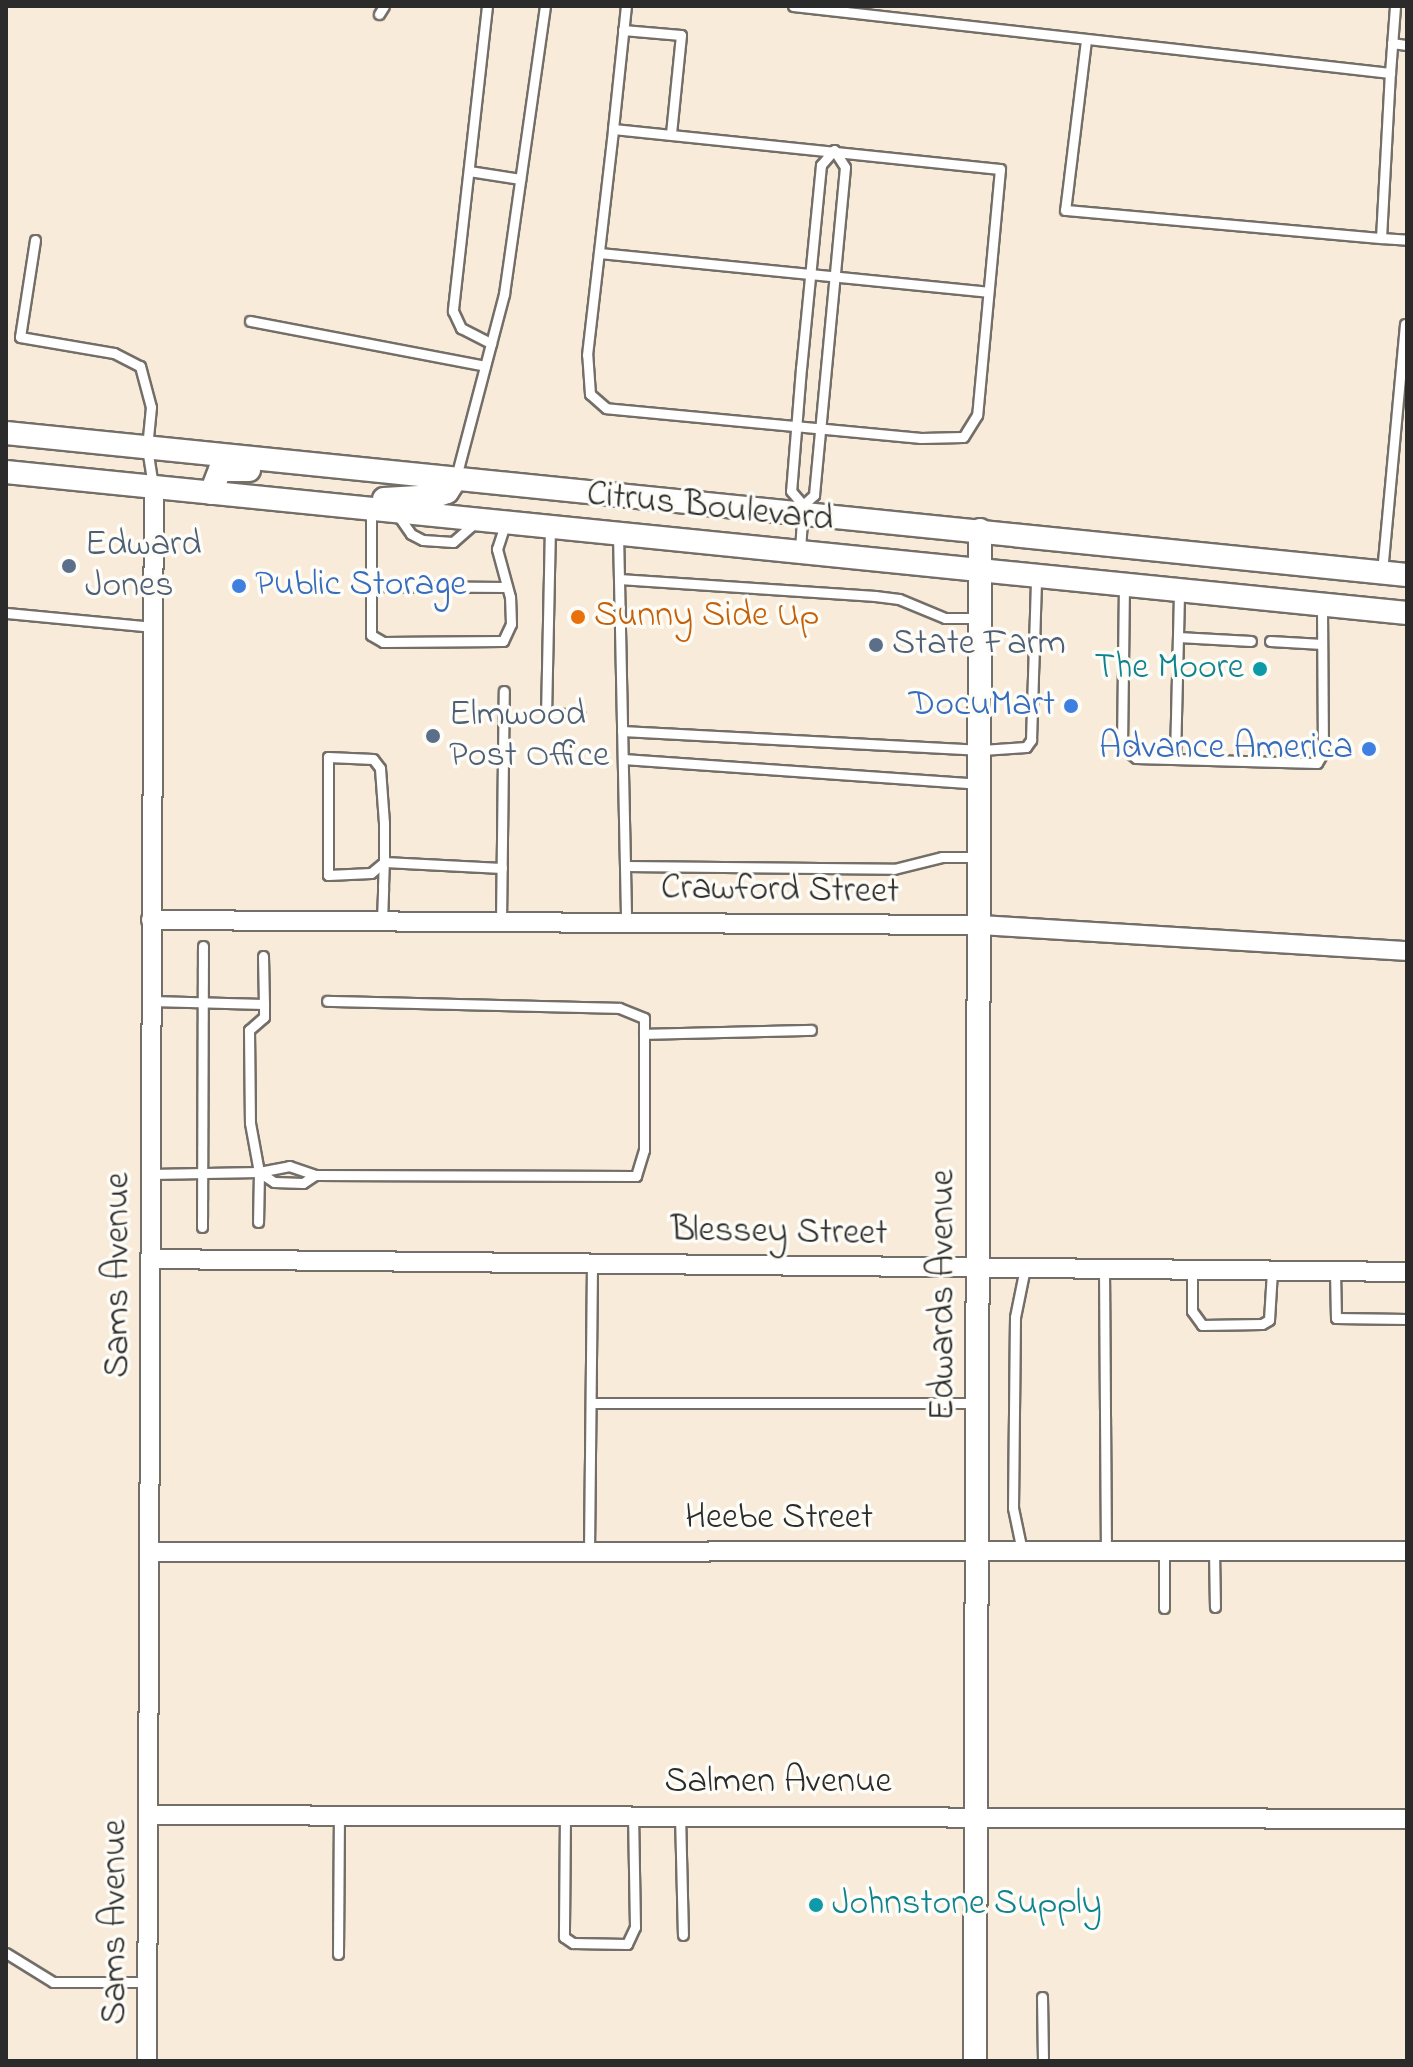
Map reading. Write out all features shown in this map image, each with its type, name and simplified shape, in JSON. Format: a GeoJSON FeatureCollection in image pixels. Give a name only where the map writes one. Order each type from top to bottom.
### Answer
{"type":"FeatureCollection","features":[{"type":"Feature","properties":{"kind":"street","name":"Citrus Boulevard"},"geometry":{"type":"LineString","coordinates":[[6,433],[455,480],[803,509],[1407,575]]}},
{"type":"Feature","properties":{"kind":"street"},"geometry":{"type":"LineString","coordinates":[[211,493],[224,468],[324,476],[349,469]]}},
{"type":"Feature","properties":{"kind":"street","name":"Citrus Boulevard"},"geometry":{"type":"LineString","coordinates":[[6,472],[1407,613]]}},
{"type":"Feature","properties":{"kind":"street"},"geometry":{"type":"LineString","coordinates":[[371,509],[390,497],[447,492],[455,480]]}},
{"type":"Feature","properties":{"kind":"street","name":"Sams Avenue"},"geometry":{"type":"LineString","coordinates":[[147,2061],[152,1552],[154,488]]}},
{"type":"Feature","properties":{"kind":"street","name":"Edwards Avenue"},"geometry":{"type":"LineString","coordinates":[[975,2061],[982,750],[980,530]]}},
{"type":"Feature","properties":{"kind":"street","name":"Crawford Street"},"geometry":{"type":"LineString","coordinates":[[151,920],[981,925],[1407,951]]}},
{"type":"Feature","properties":{"kind":"street","name":"Blessey Street"},"geometry":{"type":"LineString","coordinates":[[151,1259],[1407,1272]]}},
{"type":"Feature","properties":{"kind":"street","name":"Heebe Street"},"geometry":{"type":"LineString","coordinates":[[152,1552],[1407,1551]]}},
{"type":"Feature","properties":{"kind":"street","name":"Salmen Avenue"},"geometry":{"type":"LineString","coordinates":[[149,1815],[680,1814],[1407,1819]]}},
{"type":"Feature","properties":{"kind":"lane"},"geometry":{"type":"LineString","coordinates":[[487,6],[453,311],[461,328],[491,343]]}},
{"type":"Feature","properties":{"kind":"lane"},"geometry":{"type":"LineString","coordinates":[[455,480],[504,294],[545,6]]}},
{"type":"Feature","properties":{"kind":"lane"},"geometry":{"type":"LineString","coordinates":[[613,129],[1000,169],[977,415],[963,437],[820,428],[606,408],[590,394],[587,355],[626,6]]}},
{"type":"Feature","properties":{"kind":"lane"},"geometry":{"type":"LineString","coordinates":[[793,6],[1390,73]]}},
{"type":"Feature","properties":{"kind":"lane"},"geometry":{"type":"LineString","coordinates":[[1381,238],[1395,6]]}},
{"type":"Feature","properties":{"kind":"lane"},"geometry":{"type":"LineString","coordinates":[[623,30],[681,35],[671,134]]}},
{"type":"Feature","properties":{"kind":"lane"},"geometry":{"type":"LineString","coordinates":[[1086,40],[1065,210],[1407,240]]}},
{"type":"Feature","properties":{"kind":"lane"},"geometry":{"type":"LineString","coordinates":[[1392,43],[1407,45]]}},
{"type":"Feature","properties":{"kind":"lane"},"geometry":{"type":"LineString","coordinates":[[803,509],[791,491],[796,426],[821,165],[834,150]]}},
{"type":"Feature","properties":{"kind":"lane"},"geometry":{"type":"LineString","coordinates":[[799,551],[803,509],[814,495],[845,167],[834,150]]}},
{"type":"Feature","properties":{"kind":"lane"},"geometry":{"type":"LineString","coordinates":[[469,171],[520,179]]}},
{"type":"Feature","properties":{"kind":"lane"},"geometry":{"type":"LineString","coordinates":[[35,240],[20,337],[114,353],[140,366],[151,407],[147,448],[154,488]]}},
{"type":"Feature","properties":{"kind":"lane"},"geometry":{"type":"LineString","coordinates":[[599,253],[988,292]]}},
{"type":"Feature","properties":{"kind":"lane"},"geometry":{"type":"LineString","coordinates":[[250,321],[485,366]]}},
{"type":"Feature","properties":{"kind":"lane"},"geometry":{"type":"LineString","coordinates":[[1382,572],[1405,324]]}},
{"type":"Feature","properties":{"kind":"lane"},"geometry":{"type":"LineString","coordinates":[[371,509],[371,635],[383,642],[503,641],[511,624],[497,549],[506,522]]}},
{"type":"Feature","properties":{"kind":"lane"},"geometry":{"type":"LineString","coordinates":[[550,526],[546,713],[580,715]]}},
{"type":"Feature","properties":{"kind":"lane"},"geometry":{"type":"LineString","coordinates":[[618,533],[626,922]]}},
{"type":"Feature","properties":{"kind":"lane"},"geometry":{"type":"LineString","coordinates":[[622,731],[982,750],[1026,747],[1031,740],[1036,575]]}},
{"type":"Feature","properties":{"kind":"lane"},"geometry":{"type":"LineString","coordinates":[[619,579],[875,596],[899,599],[945,618],[980,618]]}},
{"type":"Feature","properties":{"kind":"lane"},"geometry":{"type":"LineString","coordinates":[[1124,584],[1122,747],[1136,758],[1317,763],[1323,753],[1322,604]]}},
{"type":"Feature","properties":{"kind":"lane"},"geometry":{"type":"LineString","coordinates":[[371,586],[506,587]]}},
{"type":"Feature","properties":{"kind":"lane"},"geometry":{"type":"LineString","coordinates":[[1175,758],[1179,588]]}},
{"type":"Feature","properties":{"kind":"lane"},"geometry":{"type":"LineString","coordinates":[[6,613],[155,627]]}},
{"type":"Feature","properties":{"kind":"lane"},"geometry":{"type":"LineString","coordinates":[[1178,637],[1251,641]]}},
{"type":"Feature","properties":{"kind":"lane"},"geometry":{"type":"LineString","coordinates":[[1270,641],[1322,644]]}},
{"type":"Feature","properties":{"kind":"lane"},"geometry":{"type":"LineString","coordinates":[[501,921],[504,691]]}},
{"type":"Feature","properties":{"kind":"lane"},"geometry":{"type":"LineString","coordinates":[[382,921],[384,862],[380,768],[373,759],[328,757],[328,875],[371,873],[384,862],[502,868]]}},
{"type":"Feature","properties":{"kind":"lane"},"geometry":{"type":"LineString","coordinates":[[623,759],[981,784]]}},
{"type":"Feature","properties":{"kind":"lane"},"geometry":{"type":"LineString","coordinates":[[625,866],[894,869],[942,857],[981,857]]}},
{"type":"Feature","properties":{"kind":"lane"},"geometry":{"type":"LineString","coordinates":[[202,1227],[203,946]]}},
{"type":"Feature","properties":{"kind":"lane"},"geometry":{"type":"LineString","coordinates":[[258,1222],[259,1172],[250,1123],[249,1030],[264,1017],[263,956]]}},
{"type":"Feature","properties":{"kind":"lane"},"geometry":{"type":"LineString","coordinates":[[151,1001],[264,1004]]}},
{"type":"Feature","properties":{"kind":"lane"},"geometry":{"type":"LineString","coordinates":[[151,1174],[259,1172],[289,1166],[315,1175],[636,1176],[644,1150],[644,1018],[619,1008],[327,1001]]}},
{"type":"Feature","properties":{"kind":"lane"},"geometry":{"type":"LineString","coordinates":[[644,1034],[811,1030]]}},
{"type":"Feature","properties":{"kind":"lane"},"geometry":{"type":"LineString","coordinates":[[259,1172],[274,1182],[303,1183],[315,1175]]}},
{"type":"Feature","properties":{"kind":"lane"},"geometry":{"type":"LineString","coordinates":[[589,1551],[592,1263]]}},
{"type":"Feature","properties":{"kind":"lane"},"geometry":{"type":"LineString","coordinates":[[1022,1551],[1013,1508],[1015,1317],[1025,1268]]}},
{"type":"Feature","properties":{"kind":"lane"},"geometry":{"type":"LineString","coordinates":[[1104,1269],[1106,1551]]}},
{"type":"Feature","properties":{"kind":"lane"},"geometry":{"type":"LineString","coordinates":[[1192,1270],[1192,1311],[1202,1325],[1262,1324],[1269,1320],[1272,1270]]}},
{"type":"Feature","properties":{"kind":"lane"},"geometry":{"type":"LineString","coordinates":[[1335,1271],[1336,1318],[1407,1319]]}},
{"type":"Feature","properties":{"kind":"lane"},"geometry":{"type":"LineString","coordinates":[[591,1403],[977,1403]]}},
{"type":"Feature","properties":{"kind":"lane"},"geometry":{"type":"LineString","coordinates":[[1164,1551],[1164,1608]]}},
{"type":"Feature","properties":{"kind":"lane"},"geometry":{"type":"LineString","coordinates":[[1214,1551],[1215,1607]]}},
{"type":"Feature","properties":{"kind":"lane"},"geometry":{"type":"LineString","coordinates":[[565,1814],[564,1937],[573,1943],[627,1944],[635,1927],[633,1814]]}},
{"type":"Feature","properties":{"kind":"lane"},"geometry":{"type":"LineString","coordinates":[[680,1814],[683,1935]]}},
{"type":"Feature","properties":{"kind":"lane"},"geometry":{"type":"LineString","coordinates":[[338,1954],[339,1815]]}},
{"type":"Feature","properties":{"kind":"lane"},"geometry":{"type":"LineString","coordinates":[[6,1953],[53,1982],[147,1982]]}},
{"type":"Feature","properties":{"kind":"lane"},"geometry":{"type":"LineString","coordinates":[[1042,1997],[1043,2061]]}},
{"type":"Feature","properties":{"kind":"place","name":"Edward Jones"},"geometry":{"type":"Point","coordinates":[69,566]}},
{"type":"Feature","properties":{"kind":"place","name":"Public Storage"},"geometry":{"type":"Point","coordinates":[239,586]}},
{"type":"Feature","properties":{"kind":"place","name":"Sunny Side Up"},"geometry":{"type":"Point","coordinates":[578,617]}},
{"type":"Feature","properties":{"kind":"place","name":"State Farm"},"geometry":{"type":"Point","coordinates":[876,645]}},
{"type":"Feature","properties":{"kind":"place","name":"The Moore"},"geometry":{"type":"Point","coordinates":[1260,669]}},
{"type":"Feature","properties":{"kind":"place","name":"DocuMart"},"geometry":{"type":"Point","coordinates":[1071,706]}},
{"type":"Feature","properties":{"kind":"place","name":"Elmwood Post Office"},"geometry":{"type":"Point","coordinates":[433,736]}},
{"type":"Feature","properties":{"kind":"place","name":"Advance America"},"geometry":{"type":"Point","coordinates":[1369,749]}},
{"type":"Feature","properties":{"kind":"place","name":"Johnstone Supply"},"geometry":{"type":"Point","coordinates":[816,1905]}}]}
